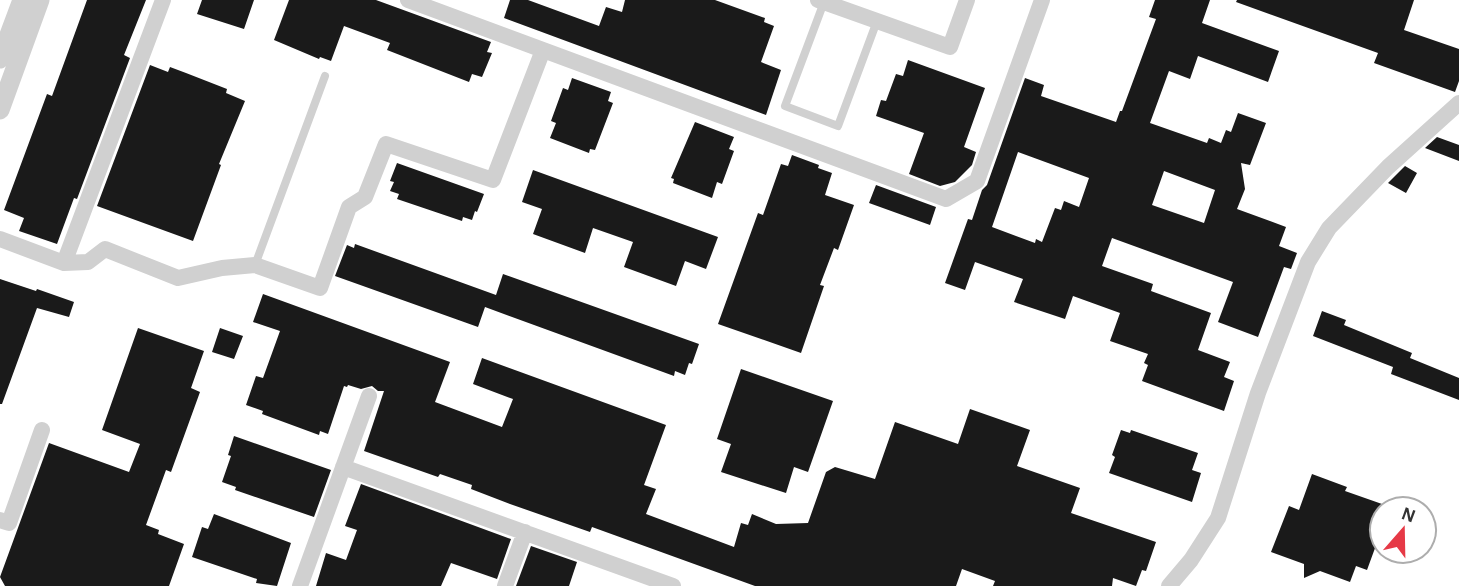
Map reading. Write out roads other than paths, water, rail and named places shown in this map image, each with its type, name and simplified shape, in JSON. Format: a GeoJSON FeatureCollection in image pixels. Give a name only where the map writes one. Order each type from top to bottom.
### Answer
{"type":"FeatureCollection","features":[{"type":"Feature","properties":{"kind":"street"},"geometry":{"type":"LineString","coordinates":[[0,59],[22,0]]}},
{"type":"Feature","properties":{"kind":"street"},"geometry":{"type":"LineString","coordinates":[[0,110],[40,0]]}},
{"type":"Feature","properties":{"kind":"street"},"geometry":{"type":"LineString","coordinates":[[64,263],[163,0]]}},
{"type":"Feature","properties":{"kind":"street"},"geometry":{"type":"LineString","coordinates":[[408,0],[946,199],[977,181],[1042,0]]}},
{"type":"Feature","properties":{"kind":"street"},"geometry":{"type":"LineString","coordinates":[[821,1],[950,47],[967,0]]}},
{"type":"Feature","properties":{"kind":"street"},"geometry":{"type":"LineString","coordinates":[[0,239],[64,263],[88,262],[105,249],[178,278],[222,268],[255,265],[320,288],[349,207],[365,197],[386,144],[492,180],[543,50]]}},
{"type":"Feature","properties":{"kind":"street"},"geometry":{"type":"LineString","coordinates":[[1170,586],[1191,560],[1217,518],[1258,393],[1308,262],[1329,228],[1388,167],[1459,103]]}},
{"type":"Feature","properties":{"kind":"street"},"geometry":{"type":"LineString","coordinates":[[300,586],[369,396]]}},
{"type":"Feature","properties":{"kind":"street"},"geometry":{"type":"LineString","coordinates":[[0,520],[9,523],[42,430]]}},
{"type":"Feature","properties":{"kind":"street"},"geometry":{"type":"LineString","coordinates":[[343,467],[673,586]]}},
{"type":"Feature","properties":{"kind":"street"},"geometry":{"type":"LineString","coordinates":[[505,586],[525,533]]}},
{"type":"Feature","properties":{"kind":"lane"},"geometry":{"type":"LineString","coordinates":[[821,1],[785,106],[838,126],[877,21]]}},
{"type":"Feature","properties":{"kind":"lane"},"geometry":{"type":"LineString","coordinates":[[255,265],[326,76]]}}]}
